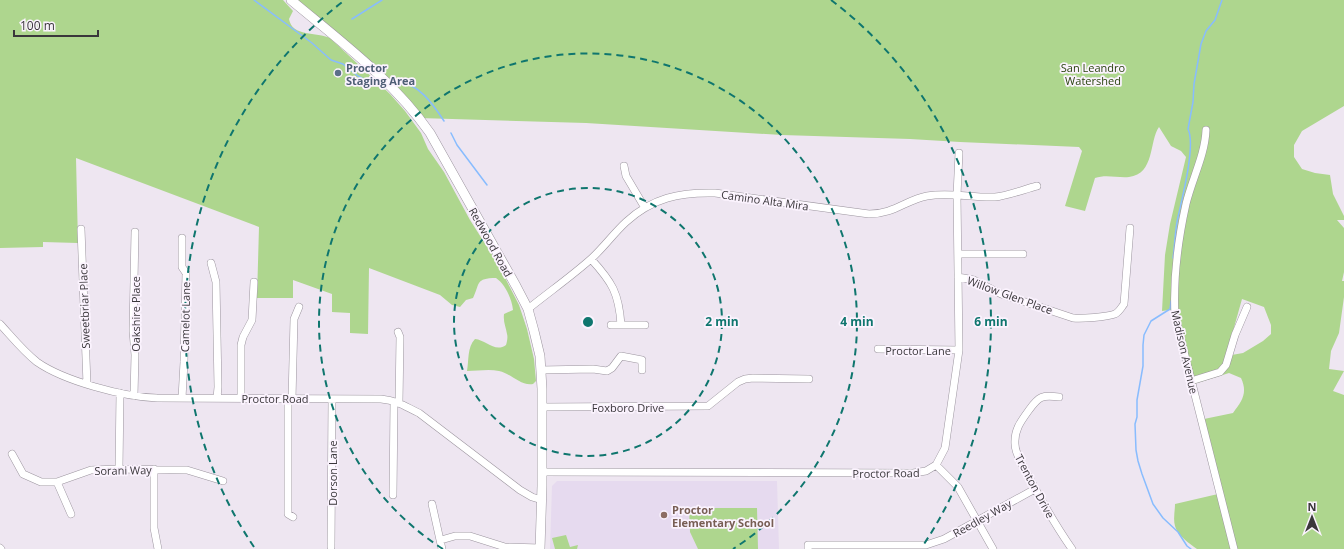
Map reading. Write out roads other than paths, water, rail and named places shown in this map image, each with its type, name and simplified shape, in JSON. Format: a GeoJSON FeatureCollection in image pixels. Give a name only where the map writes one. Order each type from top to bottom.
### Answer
{"type":"FeatureCollection","features":[{"type":"Feature","properties":{"kind":"main road","name":"Redwood Road"},"geometry":{"type":"LineString","coordinates":[[291,0],[389,84],[419,118],[430,133],[528,309],[537,342],[541,370],[542,500],[540,548]]}},
{"type":"Feature","properties":{"kind":"street","name":"Madison Avenue"},"geometry":{"type":"LineString","coordinates":[[1206,130],[1205,142],[1187,202],[1179,239],[1175,286],[1175,316],[1234,549]]}},
{"type":"Feature","properties":{"kind":"street"},"geometry":{"type":"LineString","coordinates":[[958,153],[958,350],[945,448],[936,465],[958,487],[993,549]]}},
{"type":"Feature","properties":{"kind":"street"},"geometry":{"type":"LineString","coordinates":[[624,166],[626,176],[645,208]]}},
{"type":"Feature","properties":{"kind":"street","name":"Camino Alta Mira"},"geometry":{"type":"LineString","coordinates":[[528,309],[591,259],[625,223],[645,208],[659,200],[682,194],[700,192],[715,193],[869,214],[879,214],[926,196],[942,194],[997,197],[1037,186]]}},
{"type":"Feature","properties":{"kind":"street","name":"Willow Glen Place"},"geometry":{"type":"LineString","coordinates":[[958,277],[974,280],[1001,294],[1073,318],[1079,319],[1115,314],[1124,304],[1130,228]]}},
{"type":"Feature","properties":{"kind":"street","name":"Sweetbriar Place"},"geometry":{"type":"LineString","coordinates":[[81,229],[87,384]]}},
{"type":"Feature","properties":{"kind":"street","name":"Oakshire Place"},"geometry":{"type":"LineString","coordinates":[[134,396],[135,355],[133,331],[135,232]]}},
{"type":"Feature","properties":{"kind":"street","name":"Camelot Lane"},"geometry":{"type":"LineString","coordinates":[[182,238],[182,267],[186,273],[182,398]]}},
{"type":"Feature","properties":{"kind":"street"},"geometry":{"type":"LineString","coordinates":[[958,254],[1023,254]]}},
{"type":"Feature","properties":{"kind":"street"},"geometry":{"type":"LineString","coordinates":[[591,259],[605,274],[616,292],[619,301],[621,325]]}},
{"type":"Feature","properties":{"kind":"street"},"geometry":{"type":"LineString","coordinates":[[210,263],[216,282],[217,398]]}},
{"type":"Feature","properties":{"kind":"street"},"geometry":{"type":"LineString","coordinates":[[241,398],[241,345],[243,337],[252,320],[254,282]]}},
{"type":"Feature","properties":{"kind":"street"},"geometry":{"type":"LineString","coordinates":[[293,517],[288,514],[290,398],[294,319],[299,307]]}},
{"type":"Feature","properties":{"kind":"street"},"geometry":{"type":"LineString","coordinates":[[1191,382],[1220,372],[1226,365],[1235,335],[1247,307]]}},
{"type":"Feature","properties":{"kind":"street","name":"Proctor Road"},"geometry":{"type":"LineString","coordinates":[[0,324],[45,367],[64,376],[87,384],[134,396],[182,398],[381,400],[397,402],[419,413],[520,490],[531,497],[542,500]]}},
{"type":"Feature","properties":{"kind":"street"},"geometry":{"type":"LineString","coordinates":[[611,325],[645,325]]}},
{"type":"Feature","properties":{"kind":"street"},"geometry":{"type":"LineString","coordinates":[[393,495],[400,337],[398,332]]}},
{"type":"Feature","properties":{"kind":"street","name":"Proctor Lane"},"geometry":{"type":"LineString","coordinates":[[878,349],[958,350]]}},
{"type":"Feature","properties":{"kind":"street"},"geometry":{"type":"LineString","coordinates":[[541,370],[592,369],[607,371],[612,368],[619,357],[623,355],[642,360],[642,370]]}},
{"type":"Feature","properties":{"kind":"street","name":"Foxboro Drive"},"geometry":{"type":"LineString","coordinates":[[542,407],[708,406],[738,382],[745,379],[809,378]]}},
{"type":"Feature","properties":{"kind":"street"},"geometry":{"type":"LineString","coordinates":[[119,469],[120,393]]}},
{"type":"Feature","properties":{"kind":"street","name":"Trenton Drive"},"geometry":{"type":"LineString","coordinates":[[1059,397],[1042,396],[1036,400],[1019,424],[1015,445],[1018,456],[1035,489],[1072,549]]}},
{"type":"Feature","properties":{"kind":"street","name":"Dorson Lane"},"geometry":{"type":"LineString","coordinates":[[331,547],[332,399]]}},
{"type":"Feature","properties":{"kind":"street","name":"Sorani Way"},"geometry":{"type":"LineString","coordinates":[[12,454],[23,474],[41,482],[57,482],[91,470],[119,469],[187,470],[223,481]]}},
{"type":"Feature","properties":{"kind":"street","name":"Proctor Road"},"geometry":{"type":"LineString","coordinates":[[542,472],[913,474],[926,472],[936,465]]}},
{"type":"Feature","properties":{"kind":"street"},"geometry":{"type":"LineString","coordinates":[[154,469],[154,528],[158,549]]}},
{"type":"Feature","properties":{"kind":"street"},"geometry":{"type":"LineString","coordinates":[[57,482],[71,514]]}},
{"type":"Feature","properties":{"kind":"street","name":"Reedley Way"},"geometry":{"type":"LineString","coordinates":[[808,547],[926,547],[978,521],[1035,489]]}},
{"type":"Feature","properties":{"kind":"street"},"geometry":{"type":"LineString","coordinates":[[432,504],[442,549]]}},
{"type":"Feature","properties":{"kind":"street"},"geometry":{"type":"LineString","coordinates":[[441,540],[455,536],[465,536],[476,537],[505,547],[540,548]]}},
{"type":"Feature","properties":{"kind":"waterway"},"geometry":{"type":"LineString","coordinates":[[254,0],[312,43],[331,60],[343,64],[367,81]]}},
{"type":"Feature","properties":{"kind":"waterway"},"geometry":{"type":"LineString","coordinates":[[352,19],[382,0]]}},
{"type":"Feature","properties":{"kind":"waterway"},"geometry":{"type":"LineString","coordinates":[[1173,258],[1177,222],[1189,159],[1190,137],[1188,129],[1201,44],[1206,31],[1215,20],[1222,0]]}},
{"type":"Feature","properties":{"kind":"waterway"},"geometry":{"type":"LineString","coordinates":[[396,82],[404,83],[418,90],[430,101],[444,121]]}},
{"type":"Feature","properties":{"kind":"waterway"},"geometry":{"type":"LineString","coordinates":[[451,133],[457,145],[487,185]]}},
{"type":"Feature","properties":{"kind":"waterway"},"geometry":{"type":"LineString","coordinates":[[1171,301],[1170,309],[1151,321],[1144,335],[1143,366],[1137,400],[1137,417],[1135,424],[1136,450],[1142,474],[1153,504],[1163,518],[1178,532],[1187,546],[1191,549]]}},
{"type":"Feature","properties":{"kind":"place","name":"Proctor Staging Area"},"geometry":{"type":"Point","coordinates":[338,73]}},
{"type":"Feature","properties":{"kind":"place","name":"Proctor Elementary School"},"geometry":{"type":"Point","coordinates":[664,515]}},
{"type":"Feature","properties":{"kind":"park label","name":"San Leandro Watershed"},"geometry":{"type":"Point","coordinates":[1093,73]}}]}
